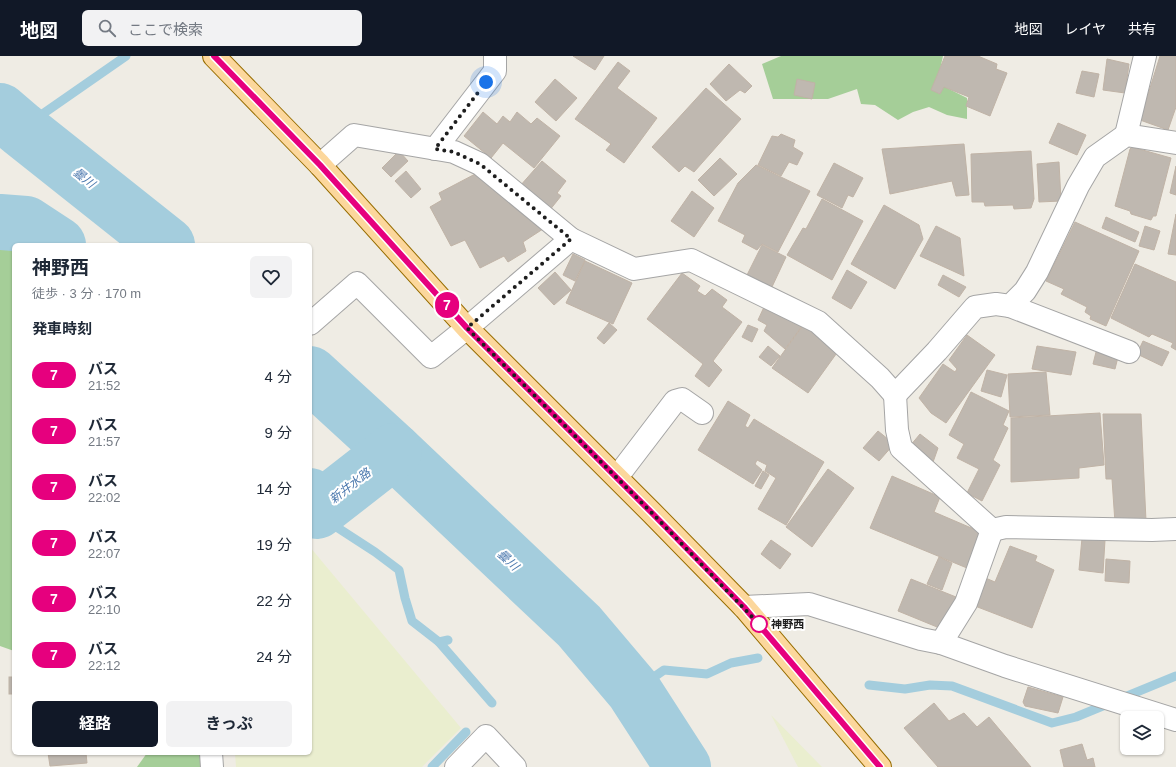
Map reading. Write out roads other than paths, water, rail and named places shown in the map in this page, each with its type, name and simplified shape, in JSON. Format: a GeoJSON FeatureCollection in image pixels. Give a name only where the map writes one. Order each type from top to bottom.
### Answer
{"type":"FeatureCollection","features":[{"type":"Feature","properties":{"kind":"main road"},"geometry":{"type":"LineString","coordinates":[[214,56],[320,165],[467,328],[744,607],[880,767]]}},
{"type":"Feature","properties":{"kind":"street"},"geometry":{"type":"LineString","coordinates":[[435,149],[495,71],[495,56]]}},
{"type":"Feature","properties":{"kind":"street"},"geometry":{"type":"LineString","coordinates":[[1010,306],[1025,291],[1037,272],[1078,186],[1095,157],[1126,135],[1145,56]]}},
{"type":"Feature","properties":{"kind":"street"},"geometry":{"type":"LineString","coordinates":[[320,165],[354,135],[454,152],[480,164],[571,239],[634,270],[690,260],[818,322],[880,378],[896,396],[897,430],[901,448],[992,530]]}},
{"type":"Feature","properties":{"kind":"street"},"geometry":{"type":"LineString","coordinates":[[1126,135],[1176,143]]}},
{"type":"Feature","properties":{"kind":"street"},"geometry":{"type":"LineString","coordinates":[[312,322],[357,283],[431,357],[571,239]]}},
{"type":"Feature","properties":{"kind":"street"},"geometry":{"type":"LineString","coordinates":[[896,396],[975,307],[996,304],[1010,306],[1130,352]]}},
{"type":"Feature","properties":{"kind":"street"},"geometry":{"type":"LineString","coordinates":[[616,477],[675,401],[682,399],[702,413]]}},
{"type":"Feature","properties":{"kind":"street"},"geometry":{"type":"LineString","coordinates":[[992,530],[1006,527],[1152,530],[1176,529]]}},
{"type":"Feature","properties":{"kind":"street"},"geometry":{"type":"LineString","coordinates":[[941,643],[966,603],[992,530]]}},
{"type":"Feature","properties":{"kind":"street"},"geometry":{"type":"LineString","coordinates":[[744,607],[809,604],[921,639],[941,643],[1005,666],[1176,720]]}},
{"type":"Feature","properties":{"kind":"street"},"geometry":{"type":"LineString","coordinates":[[456,767],[486,736],[515,767]]}},
{"type":"Feature","properties":{"kind":"street"},"geometry":{"type":"LineString","coordinates":[[211,755],[212,767]]}},
{"type":"Feature","properties":{"kind":"waterway"},"geometry":{"type":"LineString","coordinates":[[21,129],[126,56]]}},
{"type":"Feature","properties":{"kind":"waterway","name":"曇川"},"geometry":{"type":"LineString","coordinates":[[0,111],[164,243]]}},
{"type":"Feature","properties":{"kind":"waterway","name":"新井水路"},"geometry":{"type":"LineString","coordinates":[[0,222],[26,224],[55,243]]}},
{"type":"Feature","properties":{"kind":"waterway","name":"曇川"},"geometry":{"type":"LineString","coordinates":[[312,376],[394,451],[579,626],[634,691],[683,767]]}},
{"type":"Feature","properties":{"kind":"waterway","name":"新井水路"},"geometry":{"type":"LineString","coordinates":[[312,500],[317,511],[394,451]]}},
{"type":"Feature","properties":{"kind":"waterway"},"geometry":{"type":"LineString","coordinates":[[317,511],[338,528],[375,552],[399,570],[412,621],[439,642],[448,640]]}},
{"type":"Feature","properties":{"kind":"waterway"},"geometry":{"type":"LineString","coordinates":[[439,642],[492,703]]}},
{"type":"Feature","properties":{"kind":"waterway"},"geometry":{"type":"LineString","coordinates":[[634,691],[664,670],[707,674],[731,663],[758,658]]}},
{"type":"Feature","properties":{"kind":"waterway"},"geometry":{"type":"LineString","coordinates":[[869,685],[905,689],[930,685],[952,686],[1052,723],[1076,717],[1176,676]]}},
{"type":"Feature","properties":{"kind":"waterway"},"geometry":{"type":"LineString","coordinates":[[432,767],[466,732]]}},
{"type":"Feature","properties":{"kind":"place","name":"神野西"},"geometry":{"type":"Point","coordinates":[759,624]}}]}
